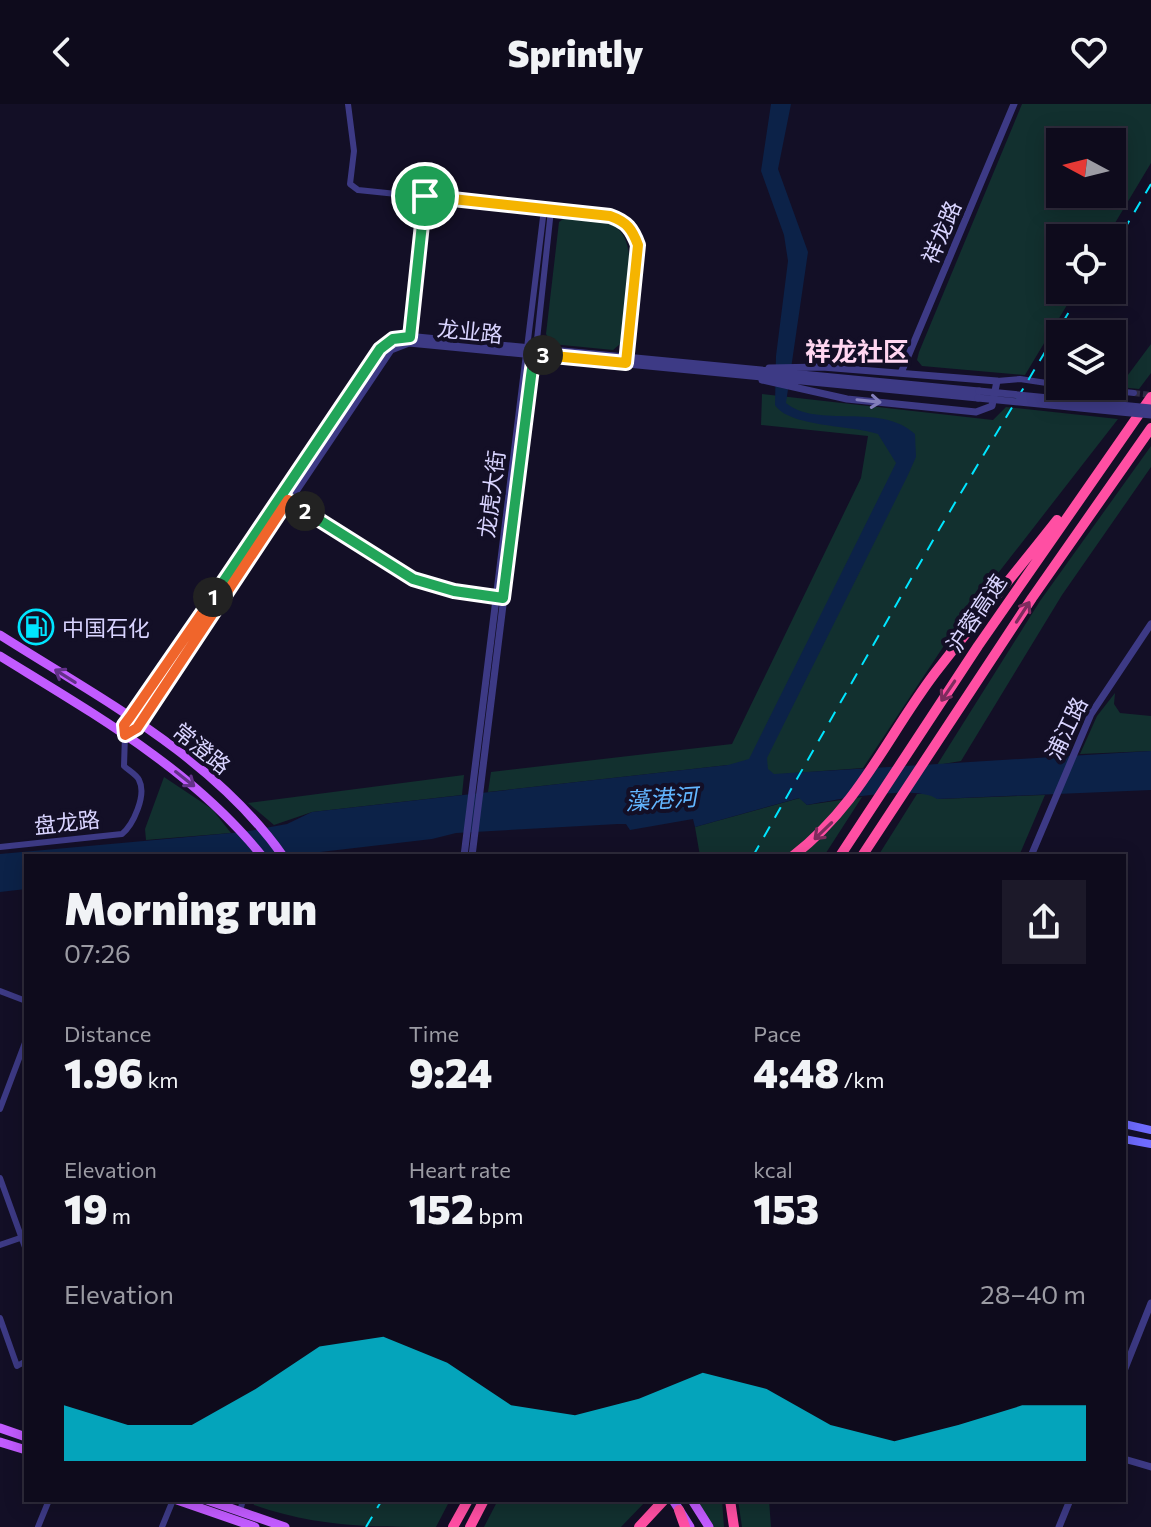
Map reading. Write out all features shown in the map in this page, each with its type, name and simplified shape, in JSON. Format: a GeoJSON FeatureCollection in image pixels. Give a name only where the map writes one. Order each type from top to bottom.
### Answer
{"type":"FeatureCollection","features":[{"type":"Feature","properties":{"kind":"highway","name":"沪蓉高速"},"geometry":{"type":"LineString","coordinates":[[841,854],[1151,397]]}},
{"type":"Feature","properties":{"kind":"highway","name":"沪蓉高速"},"geometry":{"type":"LineString","coordinates":[[866,854],[933,747],[1151,428]]}},
{"type":"Feature","properties":{"kind":"highway"},"geometry":{"type":"LineString","coordinates":[[796,854],[819,836],[849,804],[934,674],[1125,433]]}},
{"type":"Feature","properties":{"kind":"highway"},"geometry":{"type":"LineString","coordinates":[[453,1527],[467,1502]]}},
{"type":"Feature","properties":{"kind":"highway"},"geometry":{"type":"LineString","coordinates":[[470,1527],[482,1502]]}},
{"type":"Feature","properties":{"kind":"highway"},"geometry":{"type":"LineString","coordinates":[[730,1502],[734,1527]]}},
{"type":"Feature","properties":{"kind":"highway"},"geometry":{"type":"LineString","coordinates":[[676,1505],[688,1527]]}},
{"type":"Feature","properties":{"kind":"highway"},"geometry":{"type":"LineString","coordinates":[[641,1526],[651,1507]]}},
{"type":"Feature","properties":{"kind":"highway"},"geometry":{"type":"LineString","coordinates":[[630,1527],[651,1507]]}},
{"type":"Feature","properties":{"kind":"main road","name":"常澄路"},"geometry":{"type":"LineString","coordinates":[[0,635],[140,723],[200,768],[261,825],[282,854]]}},
{"type":"Feature","properties":{"kind":"main road","name":"常澄路"},"geometry":{"type":"LineString","coordinates":[[0,656],[125,735],[206,796],[241,829],[260,854]]}},
{"type":"Feature","properties":{"kind":"main road"},"geometry":{"type":"LineString","coordinates":[[1126,1124],[1151,1130]]}},
{"type":"Feature","properties":{"kind":"main road"},"geometry":{"type":"LineString","coordinates":[[1126,1139],[1151,1144]]}},
{"type":"Feature","properties":{"kind":"main road"},"geometry":{"type":"LineString","coordinates":[[0,1428],[24,1436]]}},
{"type":"Feature","properties":{"kind":"main road"},"geometry":{"type":"LineString","coordinates":[[0,1442],[24,1449]]}},
{"type":"Feature","properties":{"kind":"main road"},"geometry":{"type":"LineString","coordinates":[[181,1502],[255,1527]]}},
{"type":"Feature","properties":{"kind":"main road"},"geometry":{"type":"LineString","coordinates":[[213,1502],[285,1527]]}},
{"type":"Feature","properties":{"kind":"main road"},"geometry":{"type":"LineString","coordinates":[[693,1502],[709,1527]]}},
{"type":"Feature","properties":{"kind":"street"},"geometry":{"type":"LineString","coordinates":[[348,104],[354,151],[350,184],[358,190],[610,216],[624,221],[638,245],[626,361]]}},
{"type":"Feature","properties":{"kind":"street","name":"祥龙路"},"geometry":{"type":"LineString","coordinates":[[901,373],[1014,104]]}},
{"type":"Feature","properties":{"kind":"street"},"geometry":{"type":"LineString","coordinates":[[409,340],[425,196]]}},
{"type":"Feature","properties":{"kind":"street","name":"龙虎大街"},"geometry":{"type":"LineString","coordinates":[[470,841],[548,210]]}},
{"type":"Feature","properties":{"kind":"street","name":"龙业路"},"geometry":{"type":"LineString","coordinates":[[285,498],[140,723],[133,733],[125,735],[124,725],[285,498],[391,350],[409,340],[1151,408]]}},
{"type":"Feature","properties":{"kind":"street"},"geometry":{"type":"LineString","coordinates":[[771,375],[901,373],[1046,383]]}},
{"type":"Feature","properties":{"kind":"street"},"geometry":{"type":"LineString","coordinates":[[794,377],[847,399],[976,412],[992,406],[997,381]]}},
{"type":"Feature","properties":{"kind":"street"},"geometry":{"type":"LineString","coordinates":[[1126,392],[1134,393]]}},
{"type":"Feature","properties":{"kind":"street","name":"龙业路"},"geometry":{"type":"LineString","coordinates":[[979,394],[1151,415]]}},
{"type":"Feature","properties":{"kind":"street"},"geometry":{"type":"LineString","coordinates":[[285,498],[413,579],[500,597]]}},
{"type":"Feature","properties":{"kind":"street","name":"浦江路"},"geometry":{"type":"LineString","coordinates":[[1032,854],[1073,751],[1104,692],[1151,624]]}},
{"type":"Feature","properties":{"kind":"street","name":"盘龙路"},"geometry":{"type":"LineString","coordinates":[[0,847],[122,834],[130,828],[141,794],[139,779],[124,766],[125,735]]}},
{"type":"Feature","properties":{"kind":"street"},"geometry":{"type":"LineString","coordinates":[[465,854],[470,841]]}},
{"type":"Feature","properties":{"kind":"street"},"geometry":{"type":"LineString","coordinates":[[470,841],[472,854]]}},
{"type":"Feature","properties":{"kind":"street"},"geometry":{"type":"LineString","coordinates":[[0,991],[24,1000]]}},
{"type":"Feature","properties":{"kind":"street"},"geometry":{"type":"LineString","coordinates":[[0,1109],[24,1045]]}},
{"type":"Feature","properties":{"kind":"street"},"geometry":{"type":"LineString","coordinates":[[0,1178],[23,1237],[0,1245]]}},
{"type":"Feature","properties":{"kind":"street"},"geometry":{"type":"LineString","coordinates":[[1126,1366],[1151,1303]]}},
{"type":"Feature","properties":{"kind":"street"},"geometry":{"type":"LineString","coordinates":[[0,1318],[17,1366],[24,1362]]}},
{"type":"Feature","properties":{"kind":"street"},"geometry":{"type":"LineString","coordinates":[[1126,1460],[1151,1467]]}},
{"type":"Feature","properties":{"kind":"street"},"geometry":{"type":"LineString","coordinates":[[38,1527],[48,1502]]}},
{"type":"Feature","properties":{"kind":"street"},"geometry":{"type":"LineString","coordinates":[[162,1527],[174,1502]]}},
{"type":"Feature","properties":{"kind":"street"},"geometry":{"type":"LineString","coordinates":[[240,1511],[242,1502]]}},
{"type":"Feature","properties":{"kind":"street"},"geometry":{"type":"LineString","coordinates":[[1059,1527],[1069,1502]]}},
{"type":"Feature","properties":{"kind":"green space"},"geometry":{"type":"Polygon","coordinates":[[[1022,104],[1151,104],[1151,163],[1126,205],[1126,128],[1046,128],[1046,208],[1124,208],[1114,224],[1046,224],[1046,304],[1068,304],[1058,320],[1046,320],[1046,340],[1025,375],[922,366],[917,360],[1022,104]]]}},
{"type":"Feature","properties":{"kind":"green space"},"geometry":{"type":"Polygon","coordinates":[[[566,217],[609,223],[623,235],[628,247],[628,299],[620,344],[613,350],[552,344],[546,334],[559,222],[566,217]]]}},
{"type":"Feature","properties":{"kind":"green space"},"geometry":{"type":"Polygon","coordinates":[[[1151,344],[1151,373],[1139,389],[1126,388],[1126,378],[1151,344]]]}},
{"type":"Feature","properties":{"kind":"green space"},"geometry":{"type":"Polygon","coordinates":[[[762,394],[993,420],[1006,407],[1118,419],[957,626],[863,768],[730,778],[728,765],[488,792],[491,772],[732,744],[861,478],[868,436],[761,425],[762,394]]]}},
{"type":"Feature","properties":{"kind":"green space"},"geometry":{"type":"Polygon","coordinates":[[[1151,446],[1151,467],[1062,595],[961,761],[937,765],[1040,601],[1151,446]]]}},
{"type":"Feature","properties":{"kind":"green space"},"geometry":{"type":"Polygon","coordinates":[[[1115,693],[1114,704],[1120,713],[1151,716],[1151,751],[1080,754],[1097,716],[1115,693]]]}},
{"type":"Feature","properties":{"kind":"green space"},"geometry":{"type":"Polygon","coordinates":[[[464,775],[462,795],[312,812],[274,825],[248,803],[464,775]]]}},
{"type":"Feature","properties":{"kind":"green space"},"geometry":{"type":"Polygon","coordinates":[[[164,777],[212,809],[231,833],[146,840],[145,829],[164,777]]]}},
{"type":"Feature","properties":{"kind":"green space"},"geometry":{"type":"Polygon","coordinates":[[[917,794],[931,794],[938,799],[1045,795],[1020,854],[879,854],[917,794]]]}},
{"type":"Feature","properties":{"kind":"green space"},"geometry":{"type":"Polygon","coordinates":[[[862,797],[825,854],[700,854],[695,827],[800,798],[807,805],[862,797]]]}},
{"type":"Feature","properties":{"kind":"green space"},"geometry":{"type":"Polygon","coordinates":[[[253,1502],[449,1502],[436,1527],[322,1522],[254,1505],[253,1502]]]}},
{"type":"Feature","properties":{"kind":"green space"},"geometry":{"type":"Polygon","coordinates":[[[497,1502],[645,1502],[621,1527],[484,1527],[497,1502]]]}},
{"type":"Feature","properties":{"kind":"green space"},"geometry":{"type":"Polygon","coordinates":[[[697,1502],[722,1502],[724,1527],[712,1527],[697,1502]]]}},
{"type":"Feature","properties":{"kind":"green space"},"geometry":{"type":"Polygon","coordinates":[[[738,1502],[769,1502],[771,1527],[742,1527],[738,1502]]]}},
{"type":"Feature","properties":{"kind":"water","name":"藻港河"},"geometry":{"type":"Polygon","coordinates":[[[771,104],[791,104],[778,169],[808,252],[786,403],[814,414],[885,419],[901,425],[915,434],[916,457],[767,758],[768,769],[774,774],[1151,751],[1151,790],[937,799],[927,795],[894,793],[807,805],[799,798],[695,827],[693,819],[630,830],[626,824],[618,824],[456,833],[432,839],[303,854],[24,854],[24,889],[0,892],[0,854],[243,832],[287,824],[312,812],[728,765],[749,759],[896,463],[878,434],[793,418],[775,405],[776,356],[788,261],[784,235],[761,171],[771,104]]]}},
{"type":"Feature","properties":{"kind":"tunnel"},"geometry":{"type":"LineString","coordinates":[[1134,393],[1151,395]]}},
{"type":"Feature","properties":{"kind":"railway"},"geometry":{"type":"LineString","coordinates":[[1126,226],[1151,184]]}},
{"type":"Feature","properties":{"kind":"railway"},"geometry":{"type":"LineString","coordinates":[[754,854],[940,528],[1074,304]]}},
{"type":"Feature","properties":{"kind":"railway"},"geometry":{"type":"LineString","coordinates":[[366,1527],[381,1502]]}},
{"type":"Feature","properties":{"kind":"place","name":"中国石化"},"geometry":{"type":"Point","coordinates":[36,627]}},
{"type":"Feature","properties":{"kind":"district","name":"祥龙社区"},"geometry":{"type":"Point","coordinates":[857,350]}},
{"type":"Feature","properties":{"kind":"route"},"geometry":{"type":"LineString","coordinates":[[425,196],[610,216],[624,221],[638,245],[626,363],[534,355],[503,598],[454,591],[413,579],[288,500],[137,728],[125,735],[124,725],[380,349],[393,339],[410,337],[425,196]]}}]}
